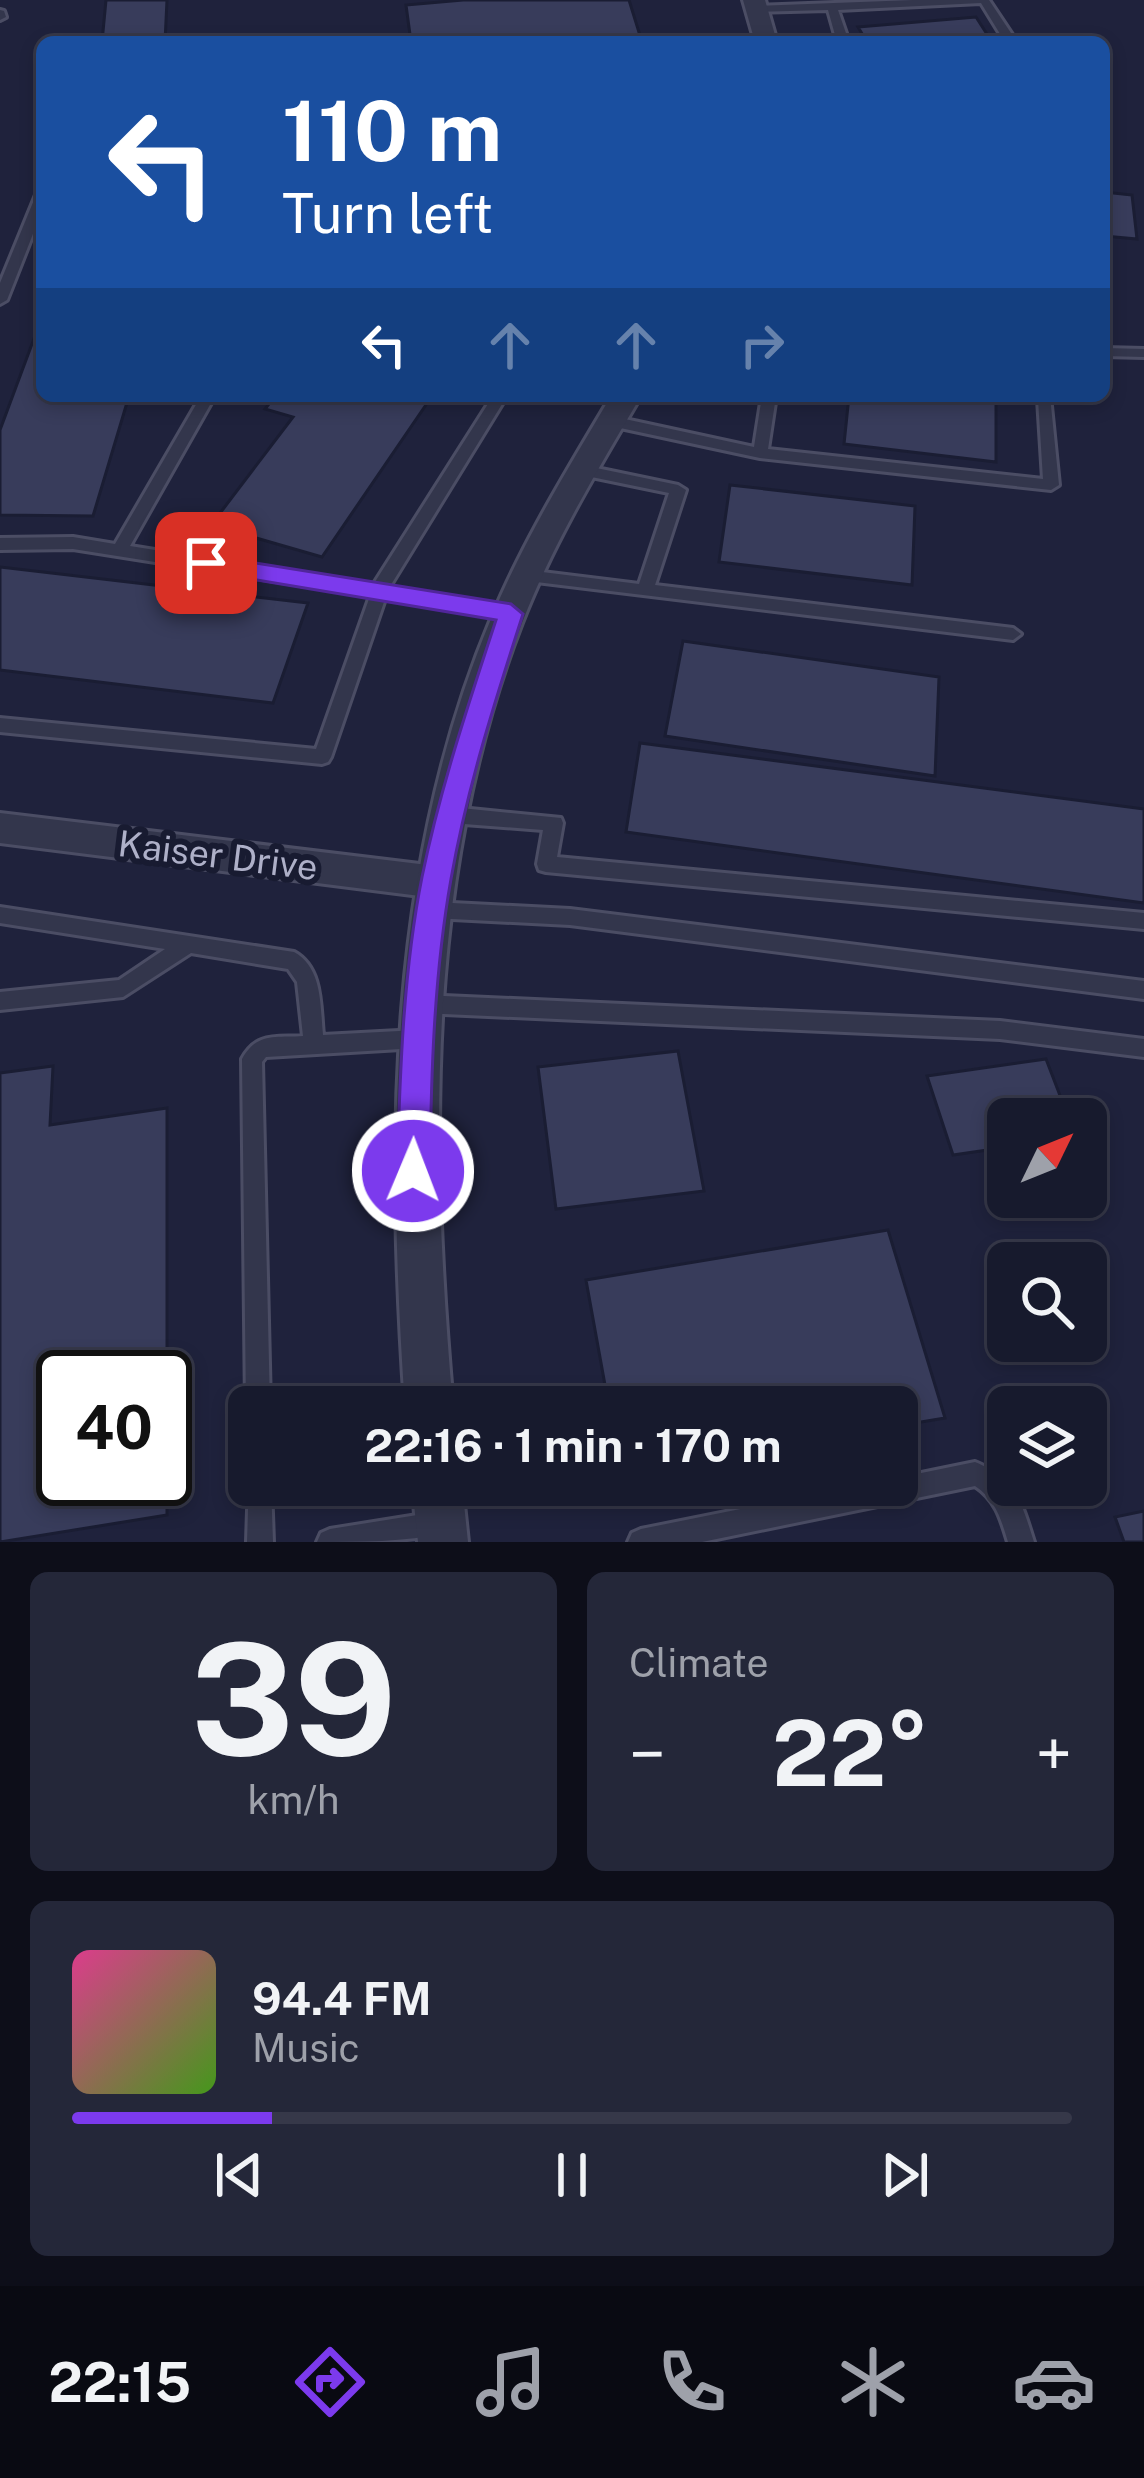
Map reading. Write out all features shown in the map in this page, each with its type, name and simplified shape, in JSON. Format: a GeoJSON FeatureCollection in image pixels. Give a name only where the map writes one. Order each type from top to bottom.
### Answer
{"type":"FeatureCollection","features":[{"type":"Feature","properties":{"kind":"street"},"geometry":{"type":"LineString","coordinates":[[755,5],[764,36]]}},
{"type":"Feature","properties":{"kind":"street"},"geometry":{"type":"LineString","coordinates":[[428,1386],[413,1171],[420,1022],[434,896],[493,657],[526,576],[618,408]]}},
{"type":"Feature","properties":{"kind":"street","name":"Kaiser Drive"},"geometry":{"type":"LineString","coordinates":[[0,828],[434,896]]}},
{"type":"Feature","properties":{"kind":"lane"},"geometry":{"type":"LineString","coordinates":[[755,5],[832,7],[984,0],[1007,36]]}},
{"type":"Feature","properties":{"kind":"lane"},"geometry":{"type":"LineString","coordinates":[[832,7],[841,36]]}},
{"type":"Feature","properties":{"kind":"lane"},"geometry":{"type":"LineString","coordinates":[[0,300],[36,210]]}},
{"type":"Feature","properties":{"kind":"lane"},"geometry":{"type":"LineString","coordinates":[[1110,352],[1144,353]]}},
{"type":"Feature","properties":{"kind":"lane"},"geometry":{"type":"LineString","coordinates":[[120,550],[205,402]]}},
{"type":"Feature","properties":{"kind":"lane"},"geometry":{"type":"LineString","coordinates":[[0,725],[322,757],[379,591],[496,402]]}},
{"type":"Feature","properties":{"kind":"lane"},"geometry":{"type":"LineString","coordinates":[[760,453],[768,402]]}},
{"type":"Feature","properties":{"kind":"lane"},"geometry":{"type":"LineString","coordinates":[[618,408],[760,453],[1052,485],[1045,402]]}},
{"type":"Feature","properties":{"kind":"lane"},"geometry":{"type":"LineString","coordinates":[[582,470],[678,490],[645,591]]}},
{"type":"Feature","properties":{"kind":"lane"},"geometry":{"type":"LineString","coordinates":[[0,544],[73,542],[511,614]]}},
{"type":"Feature","properties":{"kind":"lane"},"geometry":{"type":"LineString","coordinates":[[526,576],[1012,634]]}},
{"type":"Feature","properties":{"kind":"lane"},"geometry":{"type":"LineString","coordinates":[[451,815],[554,823],[546,864],[1144,921]]}},
{"type":"Feature","properties":{"kind":"lane"},"geometry":{"type":"LineString","coordinates":[[434,896],[1144,990]]}},
{"type":"Feature","properties":{"kind":"lane"},"geometry":{"type":"LineString","coordinates":[[0,915],[294,961],[307,979],[314,1045]]}},
{"type":"Feature","properties":{"kind":"lane"},"geometry":{"type":"LineString","coordinates":[[0,1001],[123,988],[188,945]]}},
{"type":"Feature","properties":{"kind":"lane"},"geometry":{"type":"LineString","coordinates":[[258,1386],[252,1059],[261,1048],[314,1045],[420,1022],[1000,1030],[1144,1048]]}},
{"type":"Feature","properties":{"kind":"lane"},"geometry":{"type":"LineString","coordinates":[[641,1542],[975,1474],[989,1478],[1006,1494],[1021,1542]]}},
{"type":"Feature","properties":{"kind":"lane"},"geometry":{"type":"LineString","coordinates":[[260,1506],[260,1542]]}},
{"type":"Feature","properties":{"kind":"lane"},"geometry":{"type":"LineString","coordinates":[[330,1542],[440,1517]]}},
{"type":"Feature","properties":{"kind":"building"},"geometry":{"type":"Polygon","coordinates":[[[106,0],[167,0],[165,36],[103,36],[106,0]]]}},
{"type":"Feature","properties":{"kind":"building"},"geometry":{"type":"Polygon","coordinates":[[[463,0],[629,0],[640,36],[410,36],[406,5],[463,0]]]}},
{"type":"Feature","properties":{"kind":"building"},"geometry":{"type":"Polygon","coordinates":[[[976,17],[988,36],[863,36],[858,27],[976,17]]]}},
{"type":"Feature","properties":{"kind":"building"},"geometry":{"type":"Polygon","coordinates":[[[1110,193],[1132,195],[1137,239],[1110,237],[1110,193]]]}},
{"type":"Feature","properties":{"kind":"building"},"geometry":{"type":"Polygon","coordinates":[[[36,333],[36,402],[127,402],[93,516],[0,515],[0,430],[36,333]]]}},
{"type":"Feature","properties":{"kind":"building"},"geometry":{"type":"Polygon","coordinates":[[[270,402],[428,402],[322,557],[211,525],[293,417],[265,409],[270,402]]]}},
{"type":"Feature","properties":{"kind":"building"},"geometry":{"type":"Polygon","coordinates":[[[848,402],[996,402],[996,462],[844,444],[848,402]]]}},
{"type":"Feature","properties":{"kind":"building"},"geometry":{"type":"Polygon","coordinates":[[[730,485],[915,506],[912,585],[719,562],[730,485]]]}},
{"type":"Feature","properties":{"kind":"building"},"geometry":{"type":"Polygon","coordinates":[[[0,567],[308,603],[273,703],[0,670],[0,567]]]}},
{"type":"Feature","properties":{"kind":"building"},"geometry":{"type":"Polygon","coordinates":[[[683,641],[939,677],[935,776],[665,736],[683,641]]]}},
{"type":"Feature","properties":{"kind":"building"},"geometry":{"type":"Polygon","coordinates":[[[640,743],[1144,809],[1144,903],[626,832],[640,743]]]}},
{"type":"Feature","properties":{"kind":"building"},"geometry":{"type":"Polygon","coordinates":[[[678,1051],[704,1191],[556,1209],[538,1067],[678,1051]]]}},
{"type":"Feature","properties":{"kind":"building"},"geometry":{"type":"Polygon","coordinates":[[[1046,1059],[1061,1098],[987,1098],[987,1150],[953,1155],[927,1076],[1046,1059]]]}},
{"type":"Feature","properties":{"kind":"building"},"geometry":{"type":"Polygon","coordinates":[[[53,1066],[50,1125],[167,1108],[167,1350],[36,1350],[36,1506],[167,1506],[167,1515],[0,1542],[0,1073],[53,1066]]]}},
{"type":"Feature","properties":{"kind":"building"},"geometry":{"type":"Polygon","coordinates":[[[888,1230],[945,1418],[918,1422],[918,1386],[605,1386],[586,1280],[888,1230]]]}},
{"type":"Feature","properties":{"kind":"building"},"geometry":{"type":"Polygon","coordinates":[[[1144,1511],[1144,1542],[1124,1542],[1115,1517],[1144,1511]]]}},
{"type":"Feature","properties":{"kind":"route"},"geometry":{"type":"LineString","coordinates":[[206,563],[511,614],[493,657],[461,767],[436,882],[416,1054],[413,1171]]}}]}
